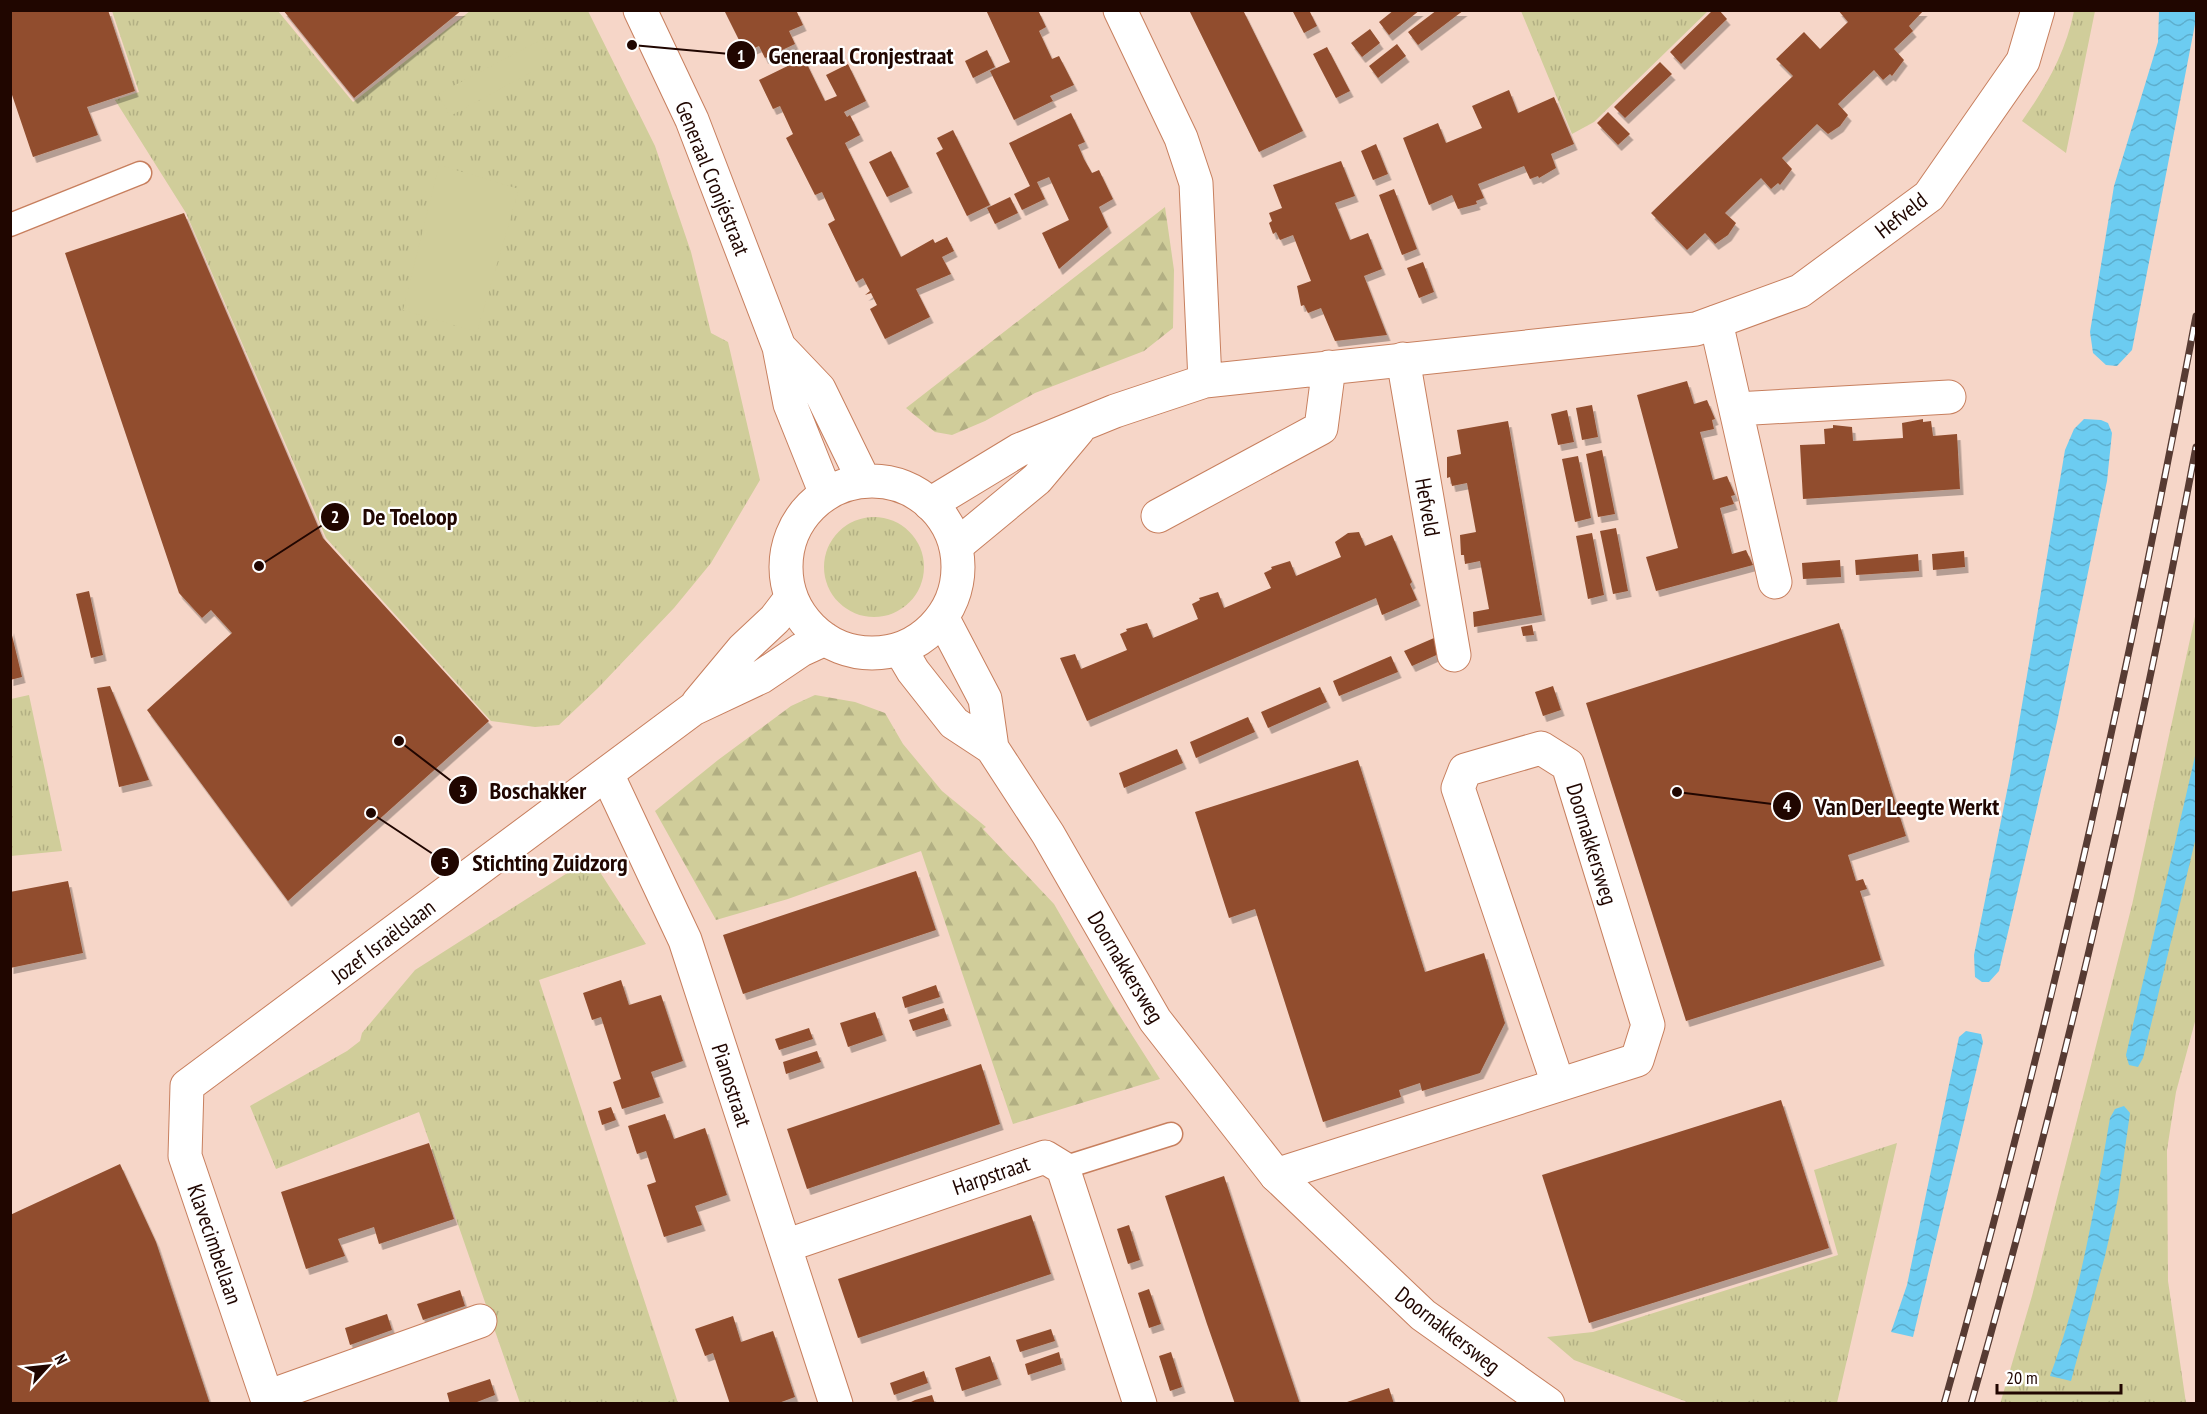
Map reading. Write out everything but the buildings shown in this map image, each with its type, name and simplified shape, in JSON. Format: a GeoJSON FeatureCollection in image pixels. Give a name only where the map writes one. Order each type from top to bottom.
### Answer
{"type":"FeatureCollection","features":[{"type":"Feature","properties":{"kind":"street","name":"Generaal Cronjéstraat"},"geometry":{"type":"LineString","coordinates":[[640,10],[692,120],[779,347],[790,404],[825,494]]}},
{"type":"Feature","properties":{"kind":"street"},"geometry":{"type":"LineString","coordinates":[[1120,10],[1181,138],[1196,183],[1205,381]]}},
{"type":"Feature","properties":{"kind":"street","name":"Hefveld"},"geometry":{"type":"LineString","coordinates":[[930,504],[1019,450],[1079,428],[1115,411],[1205,381],[1696,329],[1800,291],[1929,196],[2023,61],[2038,10]]}},
{"type":"Feature","properties":{"kind":"street"},"geometry":{"type":"LineString","coordinates":[[1716,322],[1775,582]]}},
{"type":"Feature","properties":{"kind":"street","name":"Generaal Cronjéstraat"},"geometry":{"type":"LineString","coordinates":[[779,347],[819,389],[864,481]]}},
{"type":"Feature","properties":{"kind":"street","name":"Hefveld"},"geometry":{"type":"LineString","coordinates":[[1403,359],[1454,655]]}},
{"type":"Feature","properties":{"kind":"street"},"geometry":{"type":"LineString","coordinates":[[1158,516],[1321,428],[1329,367]]}},
{"type":"Feature","properties":{"kind":"street"},"geometry":{"type":"LineString","coordinates":[[1736,409],[1949,398]]}},
{"type":"Feature","properties":{"kind":"street","name":"Hefveld"},"geometry":{"type":"LineString","coordinates":[[956,546],[1037,479],[1079,428]]}},
{"type":"Feature","properties":{"kind":"street"},"geometry":{"type":"LineString","coordinates":[[864,481],[888,482],[911,490],[930,504],[946,524],[956,546],[957,583],[952,600],[942,617],[916,641],[900,649],[880,653],[861,653],[842,648],[825,639],[799,614],[791,598],[786,575],[787,551],[795,529],[808,509],[825,494],[844,485],[864,481]]}},
{"type":"Feature","properties":{"kind":"street","name":"Jozef Israëlslaan"},"geometry":{"type":"LineString","coordinates":[[693,709],[743,649],[775,618],[791,598]]}},
{"type":"Feature","properties":{"kind":"street","name":"Doornakkersweg"},"geometry":{"type":"LineString","coordinates":[[942,617],[985,699],[992,748]]}},
{"type":"Feature","properties":{"kind":"street","name":"Jozef Israëlslaan"},"geometry":{"type":"LineString","coordinates":[[187,1086],[693,709],[761,677],[801,650],[825,639]]}},
{"type":"Feature","properties":{"kind":"street","name":"Doornakkersweg"},"geometry":{"type":"LineString","coordinates":[[900,649],[913,671],[954,723],[992,748],[1048,834],[1155,1020],[1276,1175],[1423,1315],[1548,1404]]}},
{"type":"Feature","properties":{"kind":"street","name":"Doornakkersweg"},"geometry":{"type":"LineString","coordinates":[[1276,1175],[1637,1059],[1648,1025],[1568,765],[1541,748],[1465,770],[1458,788],[1558,1084]]}},
{"type":"Feature","properties":{"kind":"street","name":"Pianostraat"},"geometry":{"type":"LineString","coordinates":[[607,774],[685,940],[836,1404]]}},
{"type":"Feature","properties":{"kind":"street","name":"Klavecimbellaan"},"geometry":{"type":"LineString","coordinates":[[187,1086],[185,1156],[268,1400],[480,1321]]}},
{"type":"Feature","properties":{"kind":"street","name":"Harpstraat"},"geometry":{"type":"LineString","coordinates":[[785,1246],[1045,1158],[1063,1168],[1140,1404]]}},
{"type":"Feature","properties":{"kind":"lane"},"geometry":{"type":"LineString","coordinates":[[10,225],[140,173]]}},
{"type":"Feature","properties":{"kind":"lane"},"geometry":{"type":"LineString","coordinates":[[1063,1168],[1171,1134]]}},
{"type":"Feature","properties":{"kind":"green space"},"geometry":{"type":"Polygon","coordinates":[[[112,11],[278,11],[353,102],[470,11],[588,11],[655,146],[691,252],[711,333],[728,342],[760,480],[711,563],[674,608],[598,688],[559,725],[535,727],[491,721],[326,538],[186,213],[115,100],[139,92],[112,11]]]}},
{"type":"Feature","properties":{"kind":"green space"},"geometry":{"type":"Polygon","coordinates":[[[1521,11],[1708,11],[1594,122],[1572,134],[1521,11]]]}},
{"type":"Feature","properties":{"kind":"green space"},"geometry":{"type":"Polygon","coordinates":[[[2074,11],[2095,11],[2066,153],[2022,121],[2054,69],[2066,41],[2074,11]]]}},
{"type":"Feature","properties":{"kind":"green space"},"geometry":{"type":"Polygon","coordinates":[[[541,40],[552,61],[450,116],[438,94],[541,40]]]}},
{"type":"Feature","properties":{"kind":"green space"},"geometry":{"type":"Polygon","coordinates":[[[439,165],[519,189],[477,332],[403,310],[439,165]]]}},
{"type":"Feature","properties":{"kind":"green space"},"geometry":{"type":"Polygon","coordinates":[[[1165,207],[1174,270],[1173,328],[1144,351],[1035,393],[985,421],[952,435],[935,432],[906,408],[1165,207]]]}},
{"type":"Feature","properties":{"kind":"green space"},"geometry":{"type":"Polygon","coordinates":[[[874,517],[893,521],[910,531],[920,548],[924,567],[920,586],[910,603],[893,613],[874,617],[855,613],[838,603],[828,586],[824,567],[828,548],[838,531],[855,521],[874,517]]]}},
{"type":"Feature","properties":{"kind":"green space"},"geometry":{"type":"Polygon","coordinates":[[[2196,612],[2196,1018],[2176,1092],[2167,1150],[2168,1281],[2186,1403],[2000,1404],[2032,1296],[2132,905],[2196,612]]]}},
{"type":"Feature","properties":{"kind":"green space"},"geometry":{"type":"Polygon","coordinates":[[[29,695],[62,851],[11,856],[11,699],[29,695]]]}},
{"type":"Feature","properties":{"kind":"green space"},"geometry":{"type":"Polygon","coordinates":[[[815,695],[855,702],[885,713],[903,744],[942,791],[986,827],[983,829],[1054,904],[1109,999],[1160,1079],[1013,1124],[921,851],[788,899],[716,920],[655,811],[718,760],[791,706],[815,695]]]}},
{"type":"Feature","properties":{"kind":"green space"},"geometry":{"type":"Polygon","coordinates":[[[591,858],[646,944],[539,980],[678,1403],[520,1403],[419,1112],[276,1169],[250,1106],[347,1051],[360,1041],[362,1033],[415,970],[591,858]]]}},
{"type":"Feature","properties":{"kind":"green space"},"geometry":{"type":"Polygon","coordinates":[[[1897,1143],[1837,1403],[1690,1403],[1574,1360],[1547,1337],[1593,1332],[1838,1255],[1814,1170],[1897,1143]]]}},
{"type":"Feature","properties":{"kind":"water"},"geometry":{"type":"Polygon","coordinates":[[[2159,11],[2196,11],[2196,19],[2132,350],[2117,366],[2106,365],[2093,353],[2090,332],[2114,186],[2158,42],[2159,11]]]}},
{"type":"Feature","properties":{"kind":"water"},"geometry":{"type":"Polygon","coordinates":[[[2084,419],[2101,420],[2108,423],[2112,433],[2107,481],[2057,722],[1999,971],[1989,982],[1982,982],[1975,977],[1974,955],[2010,776],[2065,450],[2074,429],[2084,419]]]}},
{"type":"Feature","properties":{"kind":"water"},"geometry":{"type":"Polygon","coordinates":[[[2196,752],[2196,837],[2143,1058],[2138,1067],[2129,1065],[2126,1055],[2196,752]]]}},
{"type":"Feature","properties":{"kind":"water"},"geometry":{"type":"Polygon","coordinates":[[[1966,1031],[1981,1034],[1983,1042],[1913,1337],[1891,1332],[1907,1285],[1959,1037],[1966,1031]]]}},
{"type":"Feature","properties":{"kind":"water"},"geometry":{"type":"Polygon","coordinates":[[[2124,1106],[2130,1113],[2118,1198],[2105,1256],[2071,1381],[2050,1376],[2079,1281],[2110,1118],[2115,1109],[2124,1106]]]}},
{"type":"Feature","properties":{"kind":"railway"},"geometry":{"type":"LineString","coordinates":[[1944,1404],[2017,1134],[2082,863],[2142,590],[2196,316]]}},
{"type":"Feature","properties":{"kind":"railway"},"geometry":{"type":"LineString","coordinates":[[1971,1404],[2066,1048],[2148,688],[2196,447]]}},
{"type":"Feature","properties":{"kind":"place","name":"Generaal Cronjestraat"},"geometry":{"type":"Point","coordinates":[632,45]}},
{"type":"Feature","properties":{"kind":"place","name":"De Toeloop"},"geometry":{"type":"Point","coordinates":[259,566]}},
{"type":"Feature","properties":{"kind":"place","name":"Boschakker"},"geometry":{"type":"Point","coordinates":[399,741]}},
{"type":"Feature","properties":{"kind":"place","name":"Van Der Leegte Werkt"},"geometry":{"type":"Point","coordinates":[1677,792]}},
{"type":"Feature","properties":{"kind":"place","name":"Stichting Zuidzorg"},"geometry":{"type":"Point","coordinates":[371,813]}}]}
